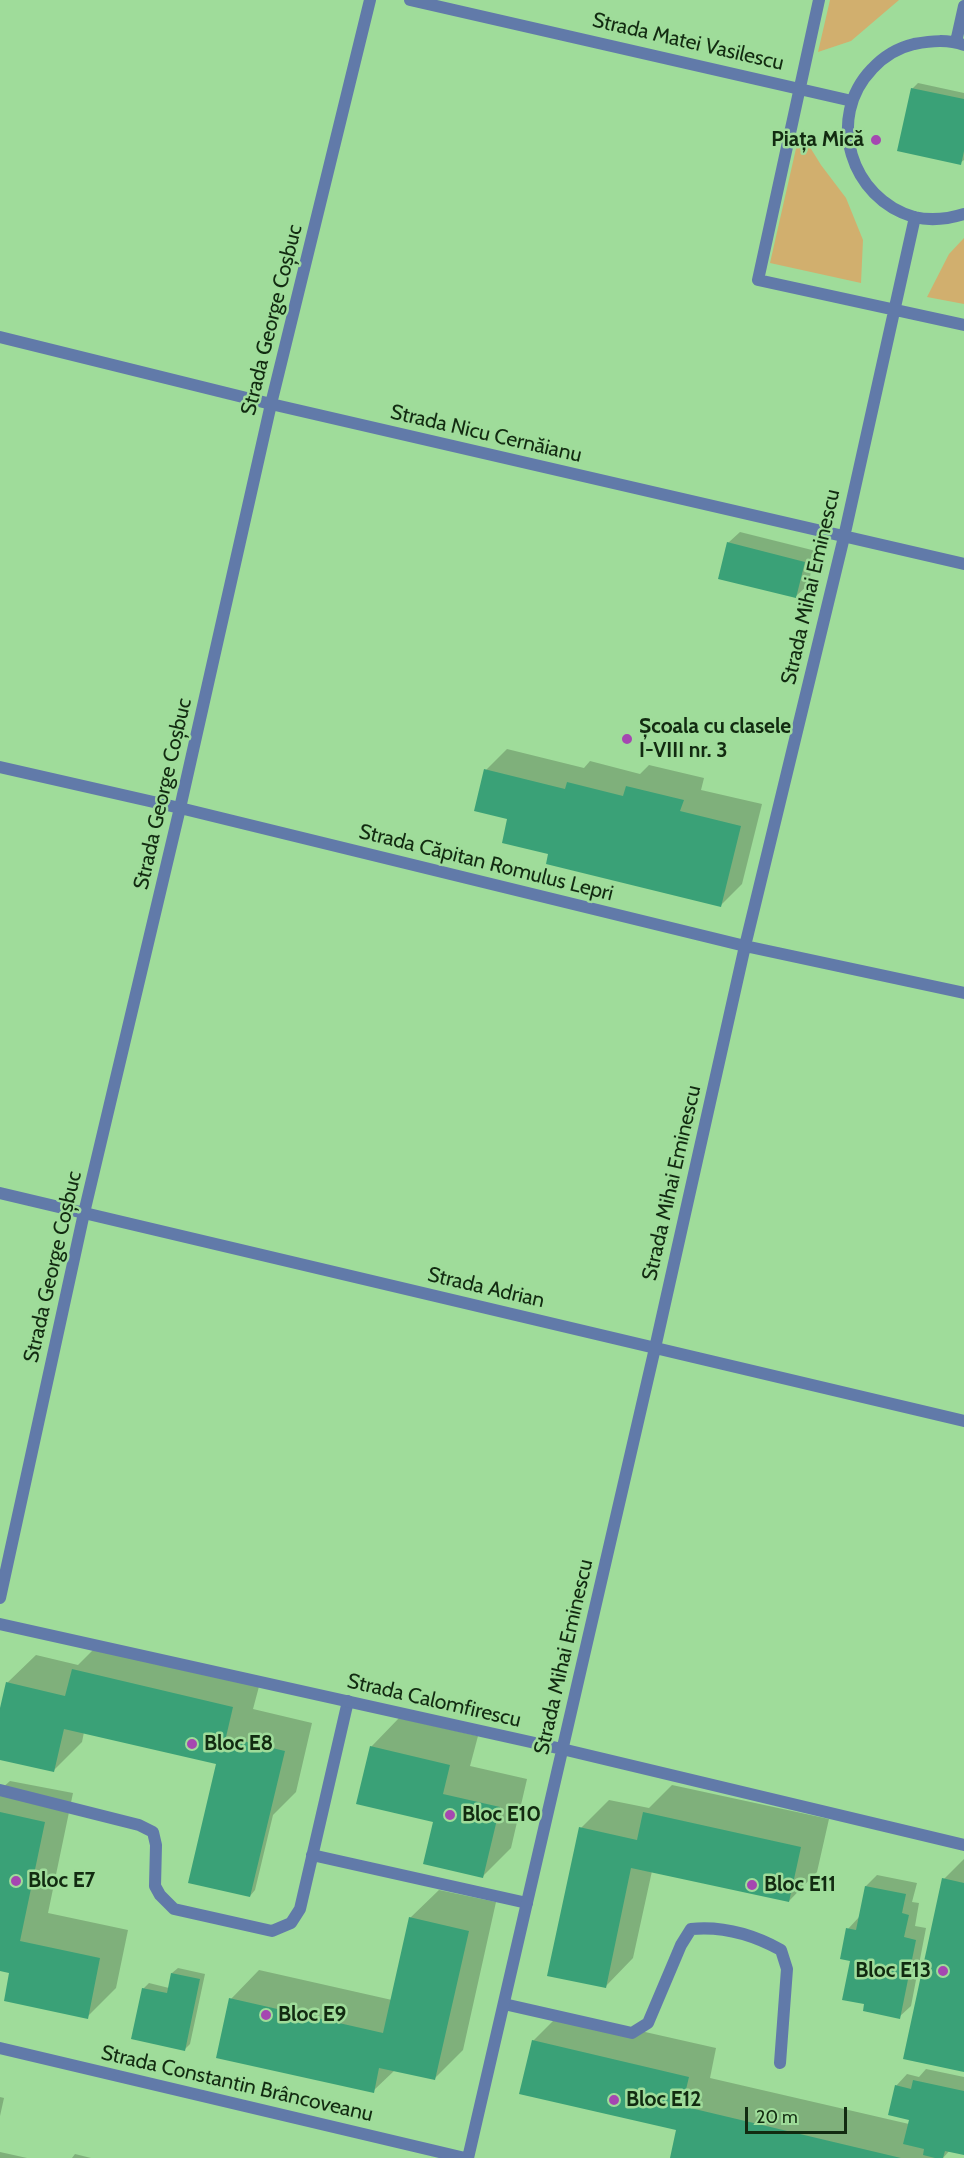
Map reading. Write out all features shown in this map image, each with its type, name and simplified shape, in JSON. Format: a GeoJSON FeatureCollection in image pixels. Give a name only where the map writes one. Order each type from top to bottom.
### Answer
{"type":"FeatureCollection","features":[{"type":"Feature","properties":{"kind":"street","name":"Strada George Coșbuc"},"geometry":{"type":"LineString","coordinates":[[0,1598],[84,1213],[180,808],[271,404],[370,0]]}},
{"type":"Feature","properties":{"kind":"street","name":"Strada Matei Vasilescu"},"geometry":{"type":"LineString","coordinates":[[410,0],[800,87],[852,101]]}},
{"type":"Feature","properties":{"kind":"street"},"geometry":{"type":"LineString","coordinates":[[819,0],[758,280],[964,325]]}},
{"type":"Feature","properties":{"kind":"street"},"geometry":{"type":"LineString","coordinates":[[964,6],[960,44],[930,41],[904,46],[882,59],[863,78],[852,101],[847,130],[852,159],[866,185],[888,205],[915,217],[944,220],[964,214]]}},
{"type":"Feature","properties":{"kind":"street","name":"Strada Mihai Eminescu"},"geometry":{"type":"LineString","coordinates":[[467,2158],[655,1348],[745,946],[844,537],[915,217]]}},
{"type":"Feature","properties":{"kind":"street","name":"Strada Nicu Cernăianu"},"geometry":{"type":"LineString","coordinates":[[0,337],[271,404],[964,564]]}},
{"type":"Feature","properties":{"kind":"street","name":"Strada Căpitan Romulus Lepri"},"geometry":{"type":"LineString","coordinates":[[0,767],[180,808],[745,946],[964,993]]}},
{"type":"Feature","properties":{"kind":"street","name":"Strada Adrian"},"geometry":{"type":"LineString","coordinates":[[0,1193],[964,1420]]}},
{"type":"Feature","properties":{"kind":"street","name":"Strada Calomfirescu"},"geometry":{"type":"LineString","coordinates":[[0,1624],[562,1749],[964,1845]]}},
{"type":"Feature","properties":{"kind":"street"},"geometry":{"type":"LineString","coordinates":[[0,1790],[139,1825],[153,1832],[156,1845],[155,1886],[160,1895],[174,1909],[272,1931],[291,1923],[300,1909],[348,1701]]}},
{"type":"Feature","properties":{"kind":"street"},"geometry":{"type":"LineString","coordinates":[[312,1855],[527,1903]]}},
{"type":"Feature","properties":{"kind":"street"},"geometry":{"type":"LineString","coordinates":[[504,2004],[632,2033],[648,2023],[681,1945],[691,1929],[710,1927],[762,1939],[781,1950],[787,1969],[780,2063]]}},
{"type":"Feature","properties":{"kind":"street","name":"Strada Constantin Brâncoveanu"},"geometry":{"type":"LineString","coordinates":[[0,2048],[467,2158]]}},
{"type":"Feature","properties":{"kind":"shaded area"},"geometry":{"type":"Polygon","coordinates":[[[830,0],[899,0],[851,41],[818,52],[830,0]]]}},
{"type":"Feature","properties":{"kind":"shaded area"},"geometry":{"type":"Polygon","coordinates":[[[800,131],[821,165],[846,198],[863,240],[861,283],[770,263],[800,131]]]}},
{"type":"Feature","properties":{"kind":"shaded area"},"geometry":{"type":"Polygon","coordinates":[[[964,238],[964,304],[927,297],[949,254],[964,238]]]}},
{"type":"Feature","properties":{"kind":"building"},"geometry":{"type":"Polygon","coordinates":[[[911,88],[964,99],[964,151],[961,165],[897,151],[911,88]]]}},
{"type":"Feature","properties":{"kind":"building"},"geometry":{"type":"Polygon","coordinates":[[[727,542],[805,562],[796,598],[718,579],[727,542]]]}},
{"type":"Feature","properties":{"kind":"building"},"geometry":{"type":"Polygon","coordinates":[[[484,769],[565,789],[567,782],[623,796],[626,786],[684,800],[680,811],[741,826],[721,907],[546,864],[548,854],[502,843],[507,819],[474,811],[484,769]]]}},
{"type":"Feature","properties":{"kind":"building","name":"Bloc E8"},"geometry":{"type":"Polygon","coordinates":[[[72,1669],[233,1707],[226,1737],[285,1751],[250,1897],[188,1883],[216,1764],[64,1729],[54,1772],[0,1760],[0,1708],[6,1682],[65,1696],[72,1669]]]}},
{"type":"Feature","properties":{"kind":"building","name":"Bloc E10"},"geometry":{"type":"Polygon","coordinates":[[[370,1746],[450,1765],[443,1794],[500,1807],[483,1878],[423,1864],[433,1822],[356,1804],[370,1746]]]}},
{"type":"Feature","properties":{"kind":"building","name":"Bloc E7"},"geometry":{"type":"Polygon","coordinates":[[[0,1812],[45,1822],[20,1941],[100,1958],[88,2019],[4,2001],[9,1973],[0,1971],[0,1812]]]}},
{"type":"Feature","properties":{"kind":"building","name":"Bloc E11"},"geometry":{"type":"Polygon","coordinates":[[[643,1812],[801,1847],[789,1902],[631,1868],[606,1988],[547,1976],[579,1827],[637,1840],[643,1812]]]}},
{"type":"Feature","properties":{"kind":"building","name":"Bloc E13"},"geometry":{"type":"Polygon","coordinates":[[[942,1878],[964,1883],[964,2072],[903,2059],[942,1878]]]}},
{"type":"Feature","properties":{"kind":"building"},"geometry":{"type":"Polygon","coordinates":[[[865,1886],[906,1894],[902,1913],[909,1915],[904,1937],[916,1940],[900,2019],[863,2011],[864,2004],[842,2000],[850,1961],[840,1959],[846,1928],[856,1930],[865,1886]]]}},
{"type":"Feature","properties":{"kind":"building","name":"Bloc E9"},"geometry":{"type":"Polygon","coordinates":[[[409,1917],[469,1931],[435,2080],[379,2068],[374,2093],[216,2058],[229,1998],[383,2033],[409,1917]]]}},
{"type":"Feature","properties":{"kind":"building"},"geometry":{"type":"Polygon","coordinates":[[[171,1973],[200,1979],[185,2051],[131,2039],[142,1988],[167,1993],[171,1973]]]}},
{"type":"Feature","properties":{"kind":"building","name":"Bloc E12"},"geometry":{"type":"Polygon","coordinates":[[[532,2040],[689,2077],[682,2106],[901,2158],[670,2158],[676,2130],[519,2094],[532,2040]]]}},
{"type":"Feature","properties":{"kind":"building"},"geometry":{"type":"Polygon","coordinates":[[[913,2080],[964,2091],[964,2155],[945,2151],[943,2158],[935,2158],[923,2155],[924,2149],[903,2144],[909,2120],[888,2115],[895,2085],[911,2089],[913,2080]]]}},
{"type":"Feature","properties":{"kind":"place","name":"Piața Mică"},"geometry":{"type":"Point","coordinates":[876,140]}},
{"type":"Feature","properties":{"kind":"place","name":"Școala cu clasele I-VIII nr. 3"},"geometry":{"type":"Point","coordinates":[627,739]}},
{"type":"Feature","properties":{"kind":"place","name":"Bloc E8"},"geometry":{"type":"Point","coordinates":[192,1744]}},
{"type":"Feature","properties":{"kind":"place","name":"Bloc E10"},"geometry":{"type":"Point","coordinates":[450,1815]}},
{"type":"Feature","properties":{"kind":"place","name":"Bloc E7"},"geometry":{"type":"Point","coordinates":[16,1881]}},
{"type":"Feature","properties":{"kind":"place","name":"Bloc E11"},"geometry":{"type":"Point","coordinates":[752,1885]}},
{"type":"Feature","properties":{"kind":"place","name":"Bloc E13"},"geometry":{"type":"Point","coordinates":[943,1971]}},
{"type":"Feature","properties":{"kind":"place","name":"Bloc E9"},"geometry":{"type":"Point","coordinates":[266,2015]}},
{"type":"Feature","properties":{"kind":"place","name":"Bloc E12"},"geometry":{"type":"Point","coordinates":[614,2100]}}]}
